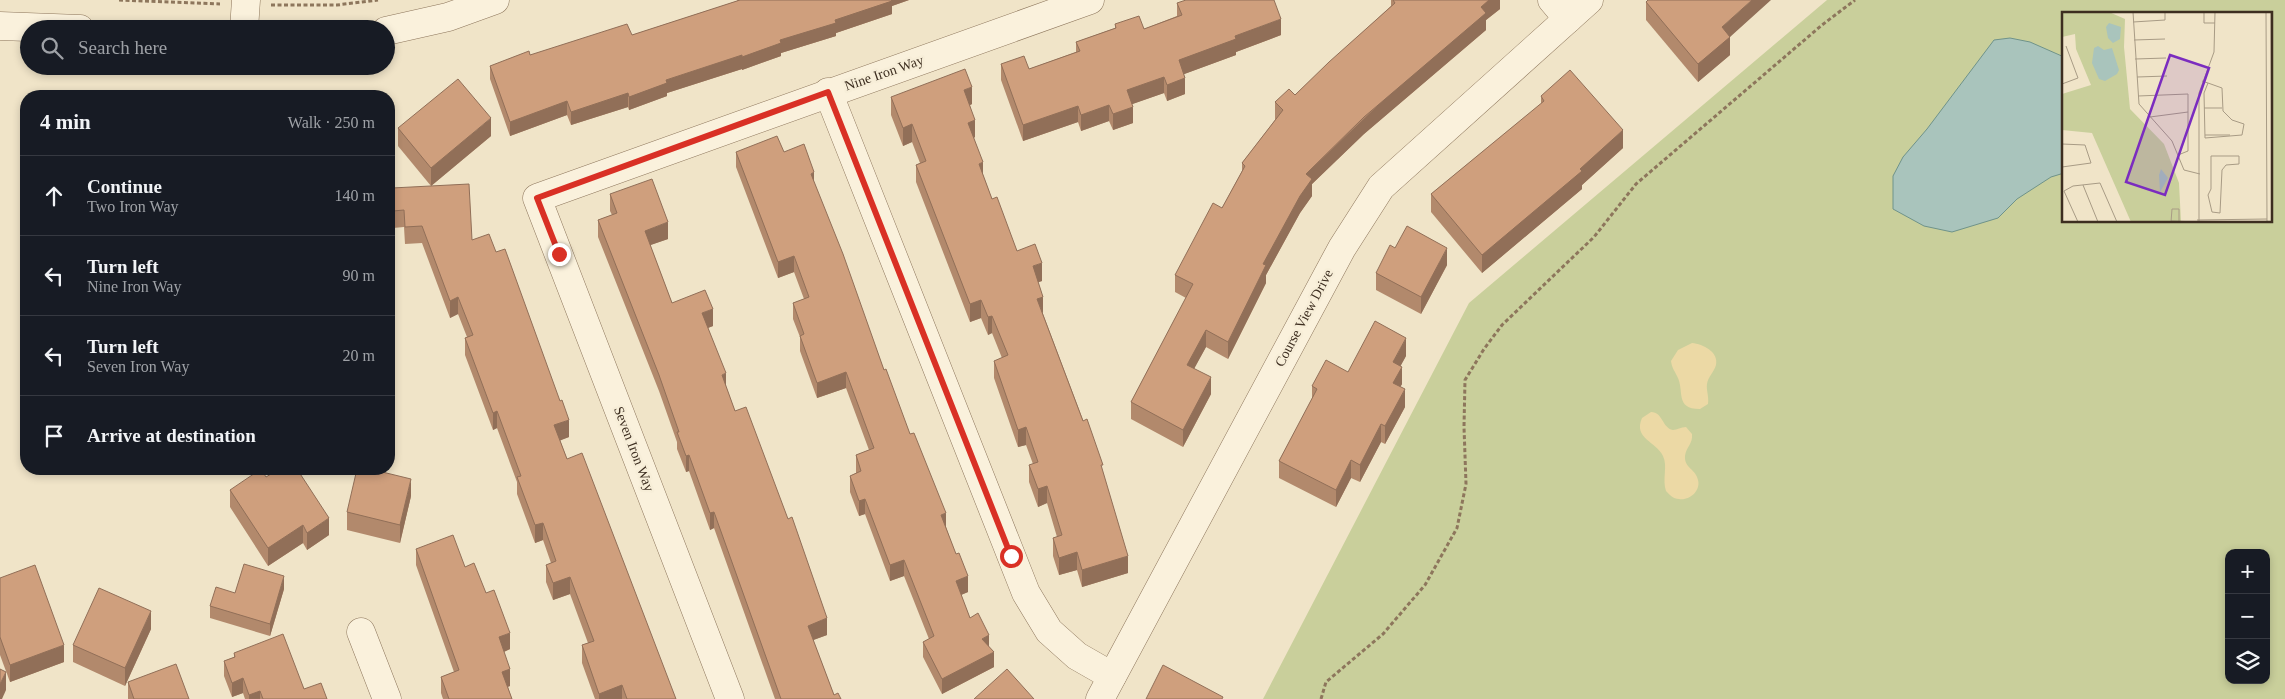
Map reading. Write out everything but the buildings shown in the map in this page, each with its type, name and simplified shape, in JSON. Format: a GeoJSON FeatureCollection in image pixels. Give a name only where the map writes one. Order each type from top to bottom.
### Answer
{"type":"FeatureCollection","features":[{"type":"Feature","properties":{"kind":"street"},"geometry":{"type":"LineString","coordinates":[[245,20],[246,0]]}},
{"type":"Feature","properties":{"kind":"street"},"geometry":{"type":"LineString","coordinates":[[395,29],[448,17],[495,0]]}},
{"type":"Feature","properties":{"kind":"street","name":"Nine Iron Way"},"geometry":{"type":"LineString","coordinates":[[537,198],[828,92],[1090,0]]}},
{"type":"Feature","properties":{"kind":"street","name":"Course View Drive"},"geometry":{"type":"LineString","coordinates":[[1106,688],[1342,248],[1381,187],[1560,9],[1589,0]]}},
{"type":"Feature","properties":{"kind":"street"},"geometry":{"type":"LineString","coordinates":[[0,26],[20,27]]}},
{"type":"Feature","properties":{"kind":"street"},"geometry":{"type":"LineString","coordinates":[[828,92],[1026,593],[1049,630],[1077,656],[1106,688]]}},
{"type":"Feature","properties":{"kind":"street","name":"Seven Iron Way"},"geometry":{"type":"LineString","coordinates":[[537,198],[730,699]]}},
{"type":"Feature","properties":{"kind":"street"},"geometry":{"type":"LineString","coordinates":[[361,632],[387,699]]}},
{"type":"Feature","properties":{"kind":"path"},"geometry":{"type":"LineString","coordinates":[[1321,699],[1326,682],[1383,634],[1425,585],[1457,528],[1466,484],[1465,380],[1484,348],[1502,325],[1594,237],[1636,184],[1815,31],[1855,0]]}},
{"type":"Feature","properties":{"kind":"green space"},"geometry":{"type":"Polygon","coordinates":[[[1827,0],[2285,0],[2285,699],[1263,699],[1469,303],[1827,0]]]}},
{"type":"Feature","properties":{"kind":"sand"},"geometry":{"type":"Polygon","coordinates":[[[1692,343],[1701,345],[1709,350],[1713,353],[1716,360],[1715,368],[1707,384],[1708,404],[1700,409],[1687,406],[1683,402],[1679,381],[1671,361],[1678,350],[1692,343]]]}},
{"type":"Feature","properties":{"kind":"sand"},"geometry":{"type":"Polygon","coordinates":[[[1651,412],[1658,415],[1669,429],[1675,430],[1686,427],[1692,434],[1685,460],[1697,476],[1698,488],[1690,497],[1683,499],[1675,498],[1666,491],[1663,456],[1640,431],[1642,418],[1651,412]]]}},
{"type":"Feature","properties":{"kind":"water"},"geometry":{"type":"Polygon","coordinates":[[[2010,38],[2030,42],[2062,56],[2062,174],[2051,177],[2017,199],[1998,218],[1952,232],[1924,226],[1893,209],[1893,176],[1903,157],[1927,129],[1994,40],[2010,38]]]}},
{"type":"Feature","properties":{"kind":"route"},"geometry":{"type":"LineString","coordinates":[[559,254],[537,198],[828,92],[1011,556]]}}]}
